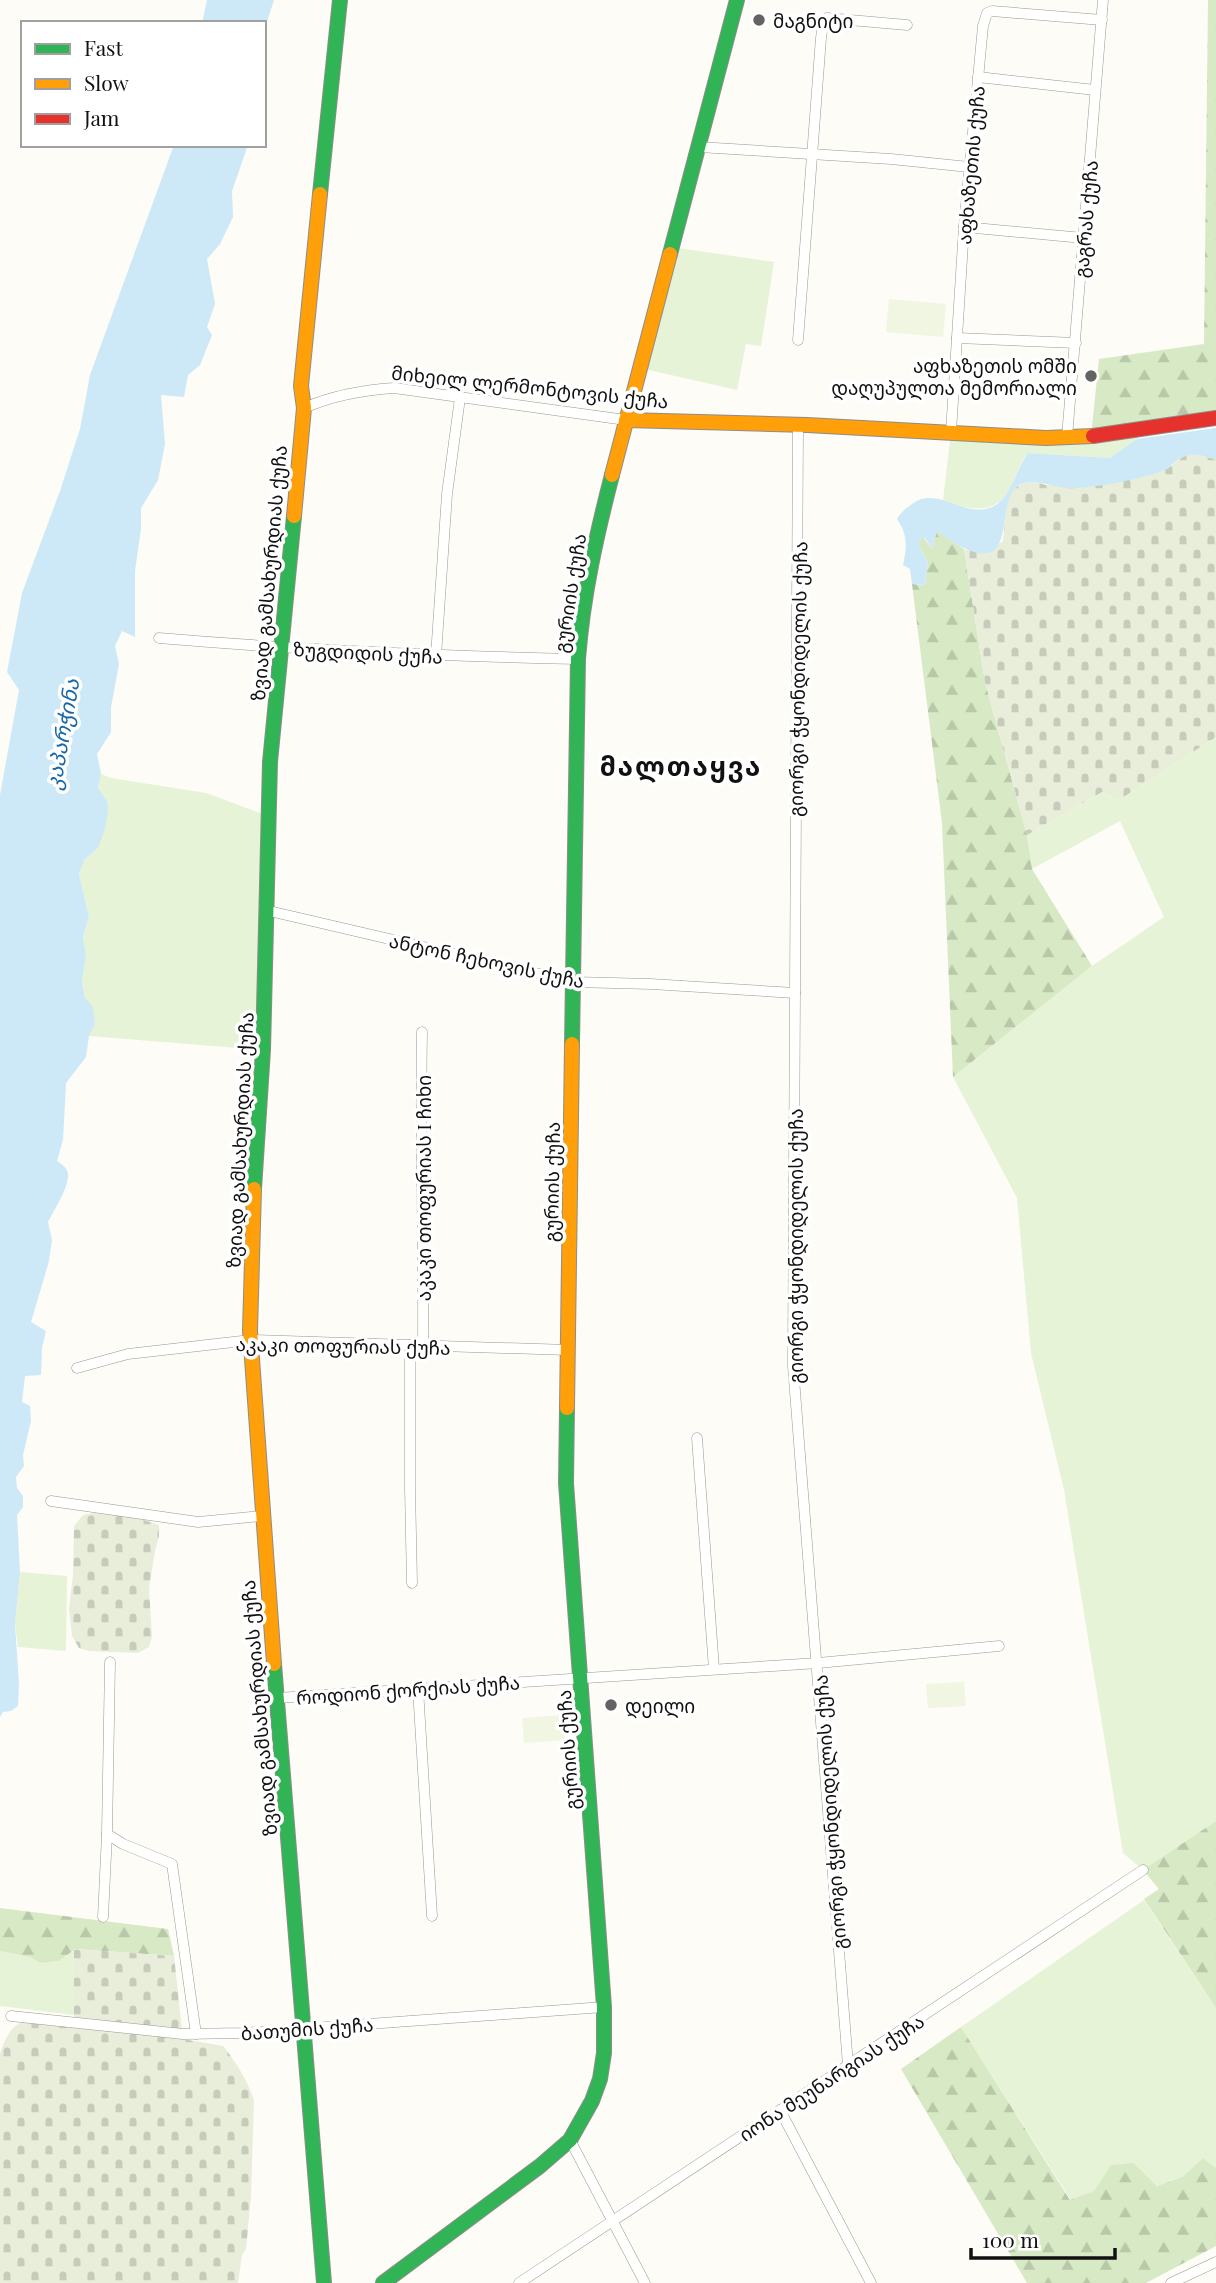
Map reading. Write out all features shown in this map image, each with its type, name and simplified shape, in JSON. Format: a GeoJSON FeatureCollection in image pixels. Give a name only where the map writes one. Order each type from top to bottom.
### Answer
{"type":"FeatureCollection","features":[{"type":"Feature","properties":{"kind":"main road","name":"ზვიად გამსახურდიას ქუჩა"},"geometry":{"type":"LineString","coordinates":[[324,2283],[262,1516],[251,1340],[255,1171],[263,1050],[270,762],[304,408],[301,386],[340,0]]}},
{"type":"Feature","properties":{"kind":"main road","name":"გურიის ქუჩა"},"geometry":{"type":"LineString","coordinates":[[383,2283],[540,2166],[570,2140],[592,2101],[600,2079],[604,2053],[604,2007],[566,1483],[578,659],[592,552],[737,0]]}},
{"type":"Feature","properties":{"kind":"main road","name":"მიხეილ ლერმონტოვის ქუჩა"},"geometry":{"type":"LineString","coordinates":[[626,420],[798,425],[1046,438],[1139,430],[1216,418]]}},
{"type":"Feature","properties":{"kind":"street","name":"გაგრას ქუჩა"},"geometry":{"type":"LineString","coordinates":[[1067,437],[1103,0]]}},
{"type":"Feature","properties":{"kind":"street","name":"აფხაზეთის ქუჩა"},"geometry":{"type":"LineString","coordinates":[[951,432],[969,167],[983,26],[987,13],[992,10],[1102,20]]}},
{"type":"Feature","properties":{"kind":"street"},"geometry":{"type":"LineString","coordinates":[[798,340],[824,20],[827,18],[908,25]]}},
{"type":"Feature","properties":{"kind":"street"},"geometry":{"type":"LineString","coordinates":[[978,77],[1095,90]]}},
{"type":"Feature","properties":{"kind":"street"},"geometry":{"type":"LineString","coordinates":[[699,147],[891,159],[969,167]]}},
{"type":"Feature","properties":{"kind":"street"},"geometry":{"type":"LineString","coordinates":[[964,227],[1083,238]]}},
{"type":"Feature","properties":{"kind":"street"},"geometry":{"type":"LineString","coordinates":[[957,338],[1076,343]]}},
{"type":"Feature","properties":{"kind":"street","name":"მიხეილ ლერმონტოვის ქუჩა"},"geometry":{"type":"LineString","coordinates":[[304,408],[358,390],[394,388],[626,420]]}},
{"type":"Feature","properties":{"kind":"street"},"geometry":{"type":"LineString","coordinates":[[436,656],[447,494],[460,398]]}},
{"type":"Feature","properties":{"kind":"street","name":"გიორგი ჭყონდიდელის ქუჩა"},"geometry":{"type":"LineString","coordinates":[[798,425],[793,1366],[848,2065]]}},
{"type":"Feature","properties":{"kind":"street","name":"ზუგდიდის ქუჩა"},"geometry":{"type":"LineString","coordinates":[[159,638],[280,648],[436,656],[578,659]]}},
{"type":"Feature","properties":{"kind":"street","name":"ანტონ ჩეხოვის ქუჩა"},"geometry":{"type":"LineString","coordinates":[[265,910],[574,982],[795,993]]}},
{"type":"Feature","properties":{"kind":"street","name":"აკაკი თოფურიას I ჩიხი"},"geometry":{"type":"LineString","coordinates":[[422,1032],[420,1127],[424,1237],[423,1345]]}},
{"type":"Feature","properties":{"kind":"street","name":"აკაკი თოფურიას ქუჩა"},"geometry":{"type":"LineString","coordinates":[[77,1368],[128,1354],[251,1340],[569,1350]]}},
{"type":"Feature","properties":{"kind":"street"},"geometry":{"type":"LineString","coordinates":[[410,1345],[412,1583]]}},
{"type":"Feature","properties":{"kind":"street"},"geometry":{"type":"LineString","coordinates":[[697,1438],[714,1669]]}},
{"type":"Feature","properties":{"kind":"street"},"geometry":{"type":"LineString","coordinates":[[51,1501],[198,1522],[262,1516]]}},
{"type":"Feature","properties":{"kind":"street","name":"როდიონ ქორქიას ქუჩა"},"geometry":{"type":"LineString","coordinates":[[277,1698],[818,1663],[999,1646]]}},
{"type":"Feature","properties":{"kind":"street"},"geometry":{"type":"LineString","coordinates":[[103,1917],[110,1662]]}},
{"type":"Feature","properties":{"kind":"street"},"geometry":{"type":"LineString","coordinates":[[418,1689],[432,1916]]}},
{"type":"Feature","properties":{"kind":"street"},"geometry":{"type":"LineString","coordinates":[[107,1834],[123,1844],[172,1864],[196,2034]]}},
{"type":"Feature","properties":{"kind":"street","name":"იონა მეუნარგიას ქუჩა"},"geometry":{"type":"LineString","coordinates":[[519,2283],[1143,1870]]}},
{"type":"Feature","properties":{"kind":"street","name":"ბათუმის ქუჩა"},"geometry":{"type":"LineString","coordinates":[[11,2016],[196,2034],[304,2029],[604,2007]]}},
{"type":"Feature","properties":{"kind":"street"},"geometry":{"type":"LineString","coordinates":[[780,2110],[871,2283]]}},
{"type":"Feature","properties":{"kind":"street"},"geometry":{"type":"LineString","coordinates":[[570,2140],[645,2283]]}},
{"type":"Feature","properties":{"kind":"street"},"geometry":{"type":"LineString","coordinates":[[1171,2283],[1216,2262]]}},
{"type":"Feature","properties":{"kind":"green space"},"geometry":{"type":"Polygon","coordinates":[[[1208,0],[1216,0],[1216,418],[1091,436],[1099,359],[1204,344],[1208,0]]]}},
{"type":"Feature","properties":{"kind":"green space"},"geometry":{"type":"Polygon","coordinates":[[[671,247],[774,262],[761,346],[746,344],[737,390],[640,368],[671,247]]]}},
{"type":"Feature","properties":{"kind":"green space"},"geometry":{"type":"Polygon","coordinates":[[[889,299],[946,304],[943,337],[886,332],[889,299]]]}},
{"type":"Feature","properties":{"kind":"green space"},"geometry":{"type":"Polygon","coordinates":[[[1139,430],[1137,439],[1110,458],[1028,453],[1005,497],[990,507],[972,508],[943,500],[951,432],[1139,430]]]}},
{"type":"Feature","properties":{"kind":"green space"},"geometry":{"type":"Polygon","coordinates":[[[1192,454],[1216,459],[1216,737],[1119,800],[1102,792],[1027,835],[985,682],[964,549],[985,554],[1003,541],[1010,497],[1022,484],[1032,482],[1046,485],[1167,469],[1184,456],[1192,454]]]}},
{"type":"Feature","properties":{"kind":"green space"},"geometry":{"type":"Polygon","coordinates":[[[937,530],[964,549],[985,682],[1027,835],[1032,869],[1092,966],[953,1077],[942,823],[912,584],[925,585],[928,563],[918,540],[924,538],[932,549],[937,530]]]}},
{"type":"Feature","properties":{"kind":"green space"},"geometry":{"type":"Polygon","coordinates":[[[1216,737],[1216,1821],[1143,1870],[1123,1853],[1064,1490],[1031,1353],[1017,1198],[953,1077],[1092,966],[1164,917],[1120,821],[1032,869],[1027,835],[1102,792],[1119,800],[1216,737]]]}},
{"type":"Feature","properties":{"kind":"green space"},"geometry":{"type":"Polygon","coordinates":[[[101,774],[111,778],[206,793],[268,816],[263,1050],[89,1036],[95,1024],[82,982],[86,955],[83,938],[89,917],[79,874],[85,859],[98,848],[107,801],[98,788],[101,774]]]}},
{"type":"Feature","properties":{"kind":"green space"},"geometry":{"type":"Polygon","coordinates":[[[93,1513],[135,1517],[159,1525],[149,1588],[152,1637],[149,1647],[138,1653],[89,1651],[79,1648],[72,1636],[69,1609],[74,1526],[83,1515],[93,1513]]]}},
{"type":"Feature","properties":{"kind":"green space"},"geometry":{"type":"Polygon","coordinates":[[[20,1572],[67,1576],[66,1651],[18,1647],[15,1624],[20,1572]]]}},
{"type":"Feature","properties":{"kind":"green space"},"geometry":{"type":"Polygon","coordinates":[[[964,1682],[966,1706],[928,1708],[926,1684],[964,1682]]]}},
{"type":"Feature","properties":{"kind":"green space"},"geometry":{"type":"Polygon","coordinates":[[[563,1715],[565,1740],[524,1743],[522,1718],[563,1715]]]}},
{"type":"Feature","properties":{"kind":"green space"},"geometry":{"type":"Polygon","coordinates":[[[1216,1821],[1216,2008],[1144,1899],[1159,1889],[1143,1870],[1216,1821]]]}},
{"type":"Feature","properties":{"kind":"green space"},"geometry":{"type":"Polygon","coordinates":[[[1144,1900],[1216,2008],[1216,2168],[1203,2158],[1182,2177],[1157,2186],[1134,2163],[1094,2191],[1071,2200],[961,2027],[1144,1900]]]}},
{"type":"Feature","properties":{"kind":"green space"},"geometry":{"type":"Polygon","coordinates":[[[0,1908],[168,1929],[174,1956],[75,1949],[59,1961],[40,1963],[30,1957],[0,1951],[0,1908]]]}},
{"type":"Feature","properties":{"kind":"green space"},"geometry":{"type":"Polygon","coordinates":[[[74,1949],[74,2015],[0,2006],[0,1951],[30,1957],[40,1963],[59,1961],[74,1949]]]}},
{"type":"Feature","properties":{"kind":"green space"},"geometry":{"type":"Polygon","coordinates":[[[74,1949],[174,1956],[183,2039],[223,2046],[248,2085],[254,2100],[251,2196],[246,2249],[242,2255],[238,2283],[0,2283],[0,2054],[6,2039],[19,2024],[36,2021],[74,2025],[74,1949]]]}},
{"type":"Feature","properties":{"kind":"green space"},"geometry":{"type":"Polygon","coordinates":[[[961,2027],[1070,2200],[1094,2191],[1111,2165],[1134,2163],[1157,2186],[1182,2177],[1203,2158],[1216,2168],[1216,2246],[1146,2283],[1027,2283],[901,2069],[961,2027]]]}},
{"type":"Feature","properties":{"kind":"water"},"geometry":{"type":"Polygon","coordinates":[[[207,0],[274,0],[266,25],[266,21],[202,21],[207,0]]]}},
{"type":"Feature","properties":{"kind":"water","name":"კაპარჭინა"},"geometry":{"type":"Polygon","coordinates":[[[173,147],[247,147],[232,191],[233,217],[220,244],[207,259],[215,304],[207,327],[212,335],[200,365],[188,375],[184,397],[161,395],[165,444],[158,480],[141,508],[135,571],[135,637],[122,631],[115,646],[119,664],[111,707],[111,732],[97,754],[101,774],[98,788],[107,801],[108,811],[98,848],[85,859],[79,874],[89,917],[83,937],[86,955],[82,982],[85,998],[93,1007],[95,1024],[89,1036],[86,1057],[66,1083],[63,1140],[57,1161],[66,1169],[68,1179],[48,1222],[52,1240],[49,1261],[31,1322],[46,1331],[41,1375],[25,1376],[22,1402],[30,1406],[31,1421],[23,1455],[24,1466],[16,1477],[17,1488],[23,1496],[23,1507],[17,1515],[20,1572],[15,1624],[18,1706],[3,1712],[0,1717],[0,795],[19,690],[7,672],[22,593],[80,429],[90,375],[173,147]]]}},
{"type":"Feature","properties":{"kind":"water"},"geometry":{"type":"Polygon","coordinates":[[[1216,428],[1216,459],[1186,456],[1157,473],[1100,485],[1068,488],[1038,483],[1021,484],[1008,503],[1003,531],[993,551],[982,554],[964,548],[937,531],[932,549],[925,538],[919,540],[920,549],[928,563],[925,585],[912,584],[910,569],[903,565],[906,541],[897,519],[912,504],[932,498],[963,507],[984,509],[994,506],[1005,496],[1028,453],[1110,458],[1137,439],[1216,428]]]}},
{"type":"Feature","properties":{"kind":"traffic: fast"},"geometry":{"type":"LineString","coordinates":[[320,194],[340,0]]}},
{"type":"Feature","properties":{"kind":"traffic: fast"},"geometry":{"type":"LineString","coordinates":[[670,254],[737,0]]}},
{"type":"Feature","properties":{"kind":"traffic: fast"},"geometry":{"type":"LineString","coordinates":[[572,1044],[578,659],[591,566],[612,475]]}},
{"type":"Feature","properties":{"kind":"traffic: fast"},"geometry":{"type":"LineString","coordinates":[[254,1189],[263,1050],[270,762],[294,516]]}},
{"type":"Feature","properties":{"kind":"traffic: fast"},"geometry":{"type":"LineString","coordinates":[[383,2283],[540,2166],[570,2140],[592,2101],[600,2079],[604,2053],[604,2007],[566,1483],[567,1408]]}},
{"type":"Feature","properties":{"kind":"traffic: fast"},"geometry":{"type":"LineString","coordinates":[[274,1664],[324,2283]]}},
{"type":"Feature","properties":{"kind":"traffic: slow"},"geometry":{"type":"LineString","coordinates":[[294,516],[304,408],[301,386],[320,194]]}},
{"type":"Feature","properties":{"kind":"traffic: slow"},"geometry":{"type":"LineString","coordinates":[[612,475],[670,254]]}},
{"type":"Feature","properties":{"kind":"traffic: slow"},"geometry":{"type":"LineString","coordinates":[[626,420],[807,425],[1046,438],[1093,436]]}},
{"type":"Feature","properties":{"kind":"traffic: slow"},"geometry":{"type":"LineString","coordinates":[[567,1408],[572,1044]]}},
{"type":"Feature","properties":{"kind":"traffic: slow"},"geometry":{"type":"LineString","coordinates":[[254,1189],[250,1331],[274,1664]]}},
{"type":"Feature","properties":{"kind":"traffic: jam"},"geometry":{"type":"LineString","coordinates":[[1093,436],[1216,418]]}},
{"type":"Feature","properties":{"kind":"place","name":"მაგნიტი"},"geometry":{"type":"Point","coordinates":[759,20]}},
{"type":"Feature","properties":{"kind":"place","name":"აფხაზეთის ომში დაღუპულთა მემორიალი"},"geometry":{"type":"Point","coordinates":[1091,376]}},
{"type":"Feature","properties":{"kind":"place","name":"დეილი"},"geometry":{"type":"Point","coordinates":[611,1705]}},
{"type":"Feature","properties":{"kind":"district","name":"მალთაყვა"},"geometry":{"type":"Point","coordinates":[681,765]}}]}
